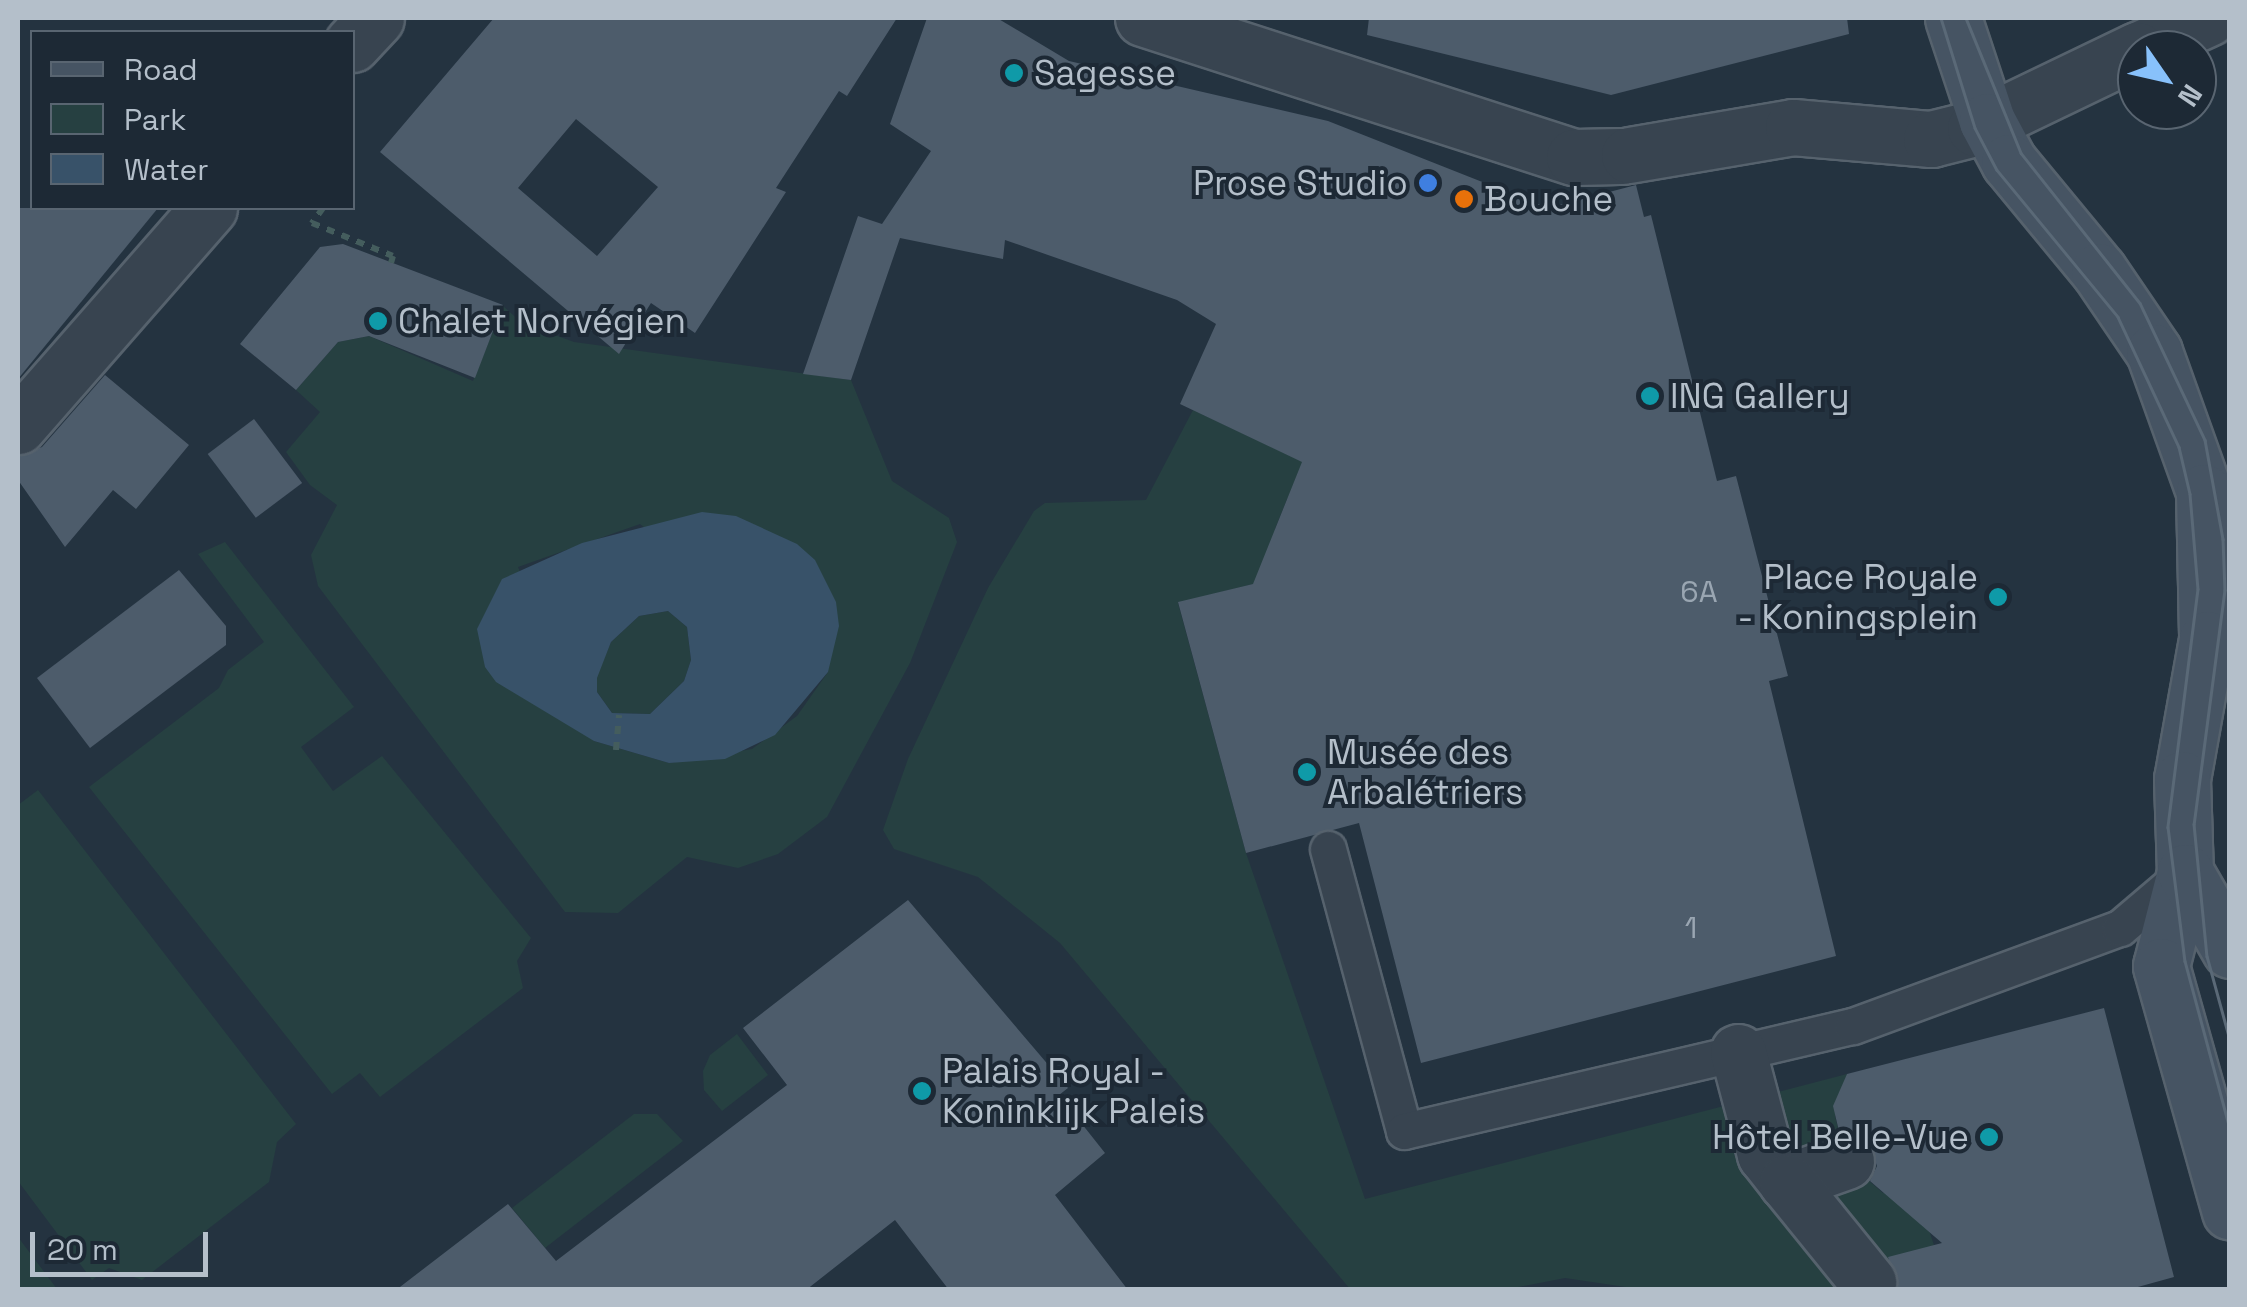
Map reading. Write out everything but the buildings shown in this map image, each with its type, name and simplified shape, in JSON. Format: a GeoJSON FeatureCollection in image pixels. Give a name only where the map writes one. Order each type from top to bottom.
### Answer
{"type":"FeatureCollection","features":[{"type":"Feature","properties":{"kind":"street"},"geometry":{"type":"LineString","coordinates":[[355,41],[376,18]]}},
{"type":"Feature","properties":{"kind":"street"},"geometry":{"type":"LineString","coordinates":[[1143,18],[1574,157],[1626,156],[1792,127],[1932,139],[1988,121],[2117,60]]}},
{"type":"Feature","properties":{"kind":"street"},"geometry":{"type":"LineString","coordinates":[[2181,30],[2208,18]]}},
{"type":"Feature","properties":{"kind":"street"},"geometry":{"type":"LineString","coordinates":[[1955,25],[1988,121],[2035,200],[2129,310],[2211,441],[2204,492],[2210,590],[2182,779],[2185,872],[2161,966],[2230,1212]]}},
{"type":"Feature","properties":{"kind":"street"},"geometry":{"type":"LineString","coordinates":[[18,426],[207,210]]}},
{"type":"Feature","properties":{"kind":"street"},"geometry":{"type":"LineString","coordinates":[[2185,872],[2230,950]]}},
{"type":"Feature","properties":{"kind":"street"},"geometry":{"type":"LineString","coordinates":[[1738,1052],[1765,1154],[1868,1282]]}},
{"type":"Feature","properties":{"kind":"street"},"geometry":{"type":"LineString","coordinates":[[1787,1182],[1846,1161]]}},
{"type":"Feature","properties":{"kind":"lane"},"geometry":{"type":"LineString","coordinates":[[1328,849],[1404,1131],[1853,1026],[2064,952],[2120,928],[2185,872]]}},
{"type":"Feature","properties":{"kind":"path"},"geometry":{"type":"LineString","coordinates":[[322,210],[312,223],[393,256],[391,263]]}},
{"type":"Feature","properties":{"kind":"path"},"geometry":{"type":"LineString","coordinates":[[616,750],[619,715]]}},
{"type":"Feature","properties":{"kind":"green space"},"geometry":{"type":"Polygon","coordinates":[[[503,306],[522,323],[574,342],[851,380],[892,481],[949,518],[957,542],[910,663],[827,817],[778,854],[738,868],[687,857],[618,913],[565,912],[318,586],[311,555],[337,505],[310,485],[286,452],[320,412],[296,390],[338,342],[369,336],[473,381],[503,306]],[[640,524],[518,567],[594,741],[669,763],[752,749],[797,716],[828,672],[640,524]]]}},
{"type":"Feature","properties":{"kind":"green space"},"geometry":{"type":"Polygon","coordinates":[[[1193,410],[1331,475],[1287,499],[1275,529],[1285,576],[1178,603],[1246,853],[1365,1199],[1847,1074],[1835,1116],[1846,1161],[1883,1193],[1914,1187],[1934,1245],[1858,1289],[1646,1290],[1565,1278],[1508,1289],[1350,1289],[1060,943],[978,877],[894,849],[883,830],[908,759],[988,588],[1034,511],[1045,503],[1146,500],[1193,410]]]}},
{"type":"Feature","properties":{"kind":"green space"},"geometry":{"type":"Polygon","coordinates":[[[225,542],[354,707],[301,747],[333,791],[382,756],[531,938],[517,961],[523,988],[380,1097],[360,1073],[332,1094],[89,787],[219,688],[228,670],[264,642],[198,554],[225,542]]]}},
{"type":"Feature","properties":{"kind":"green space"},"geometry":{"type":"Polygon","coordinates":[[[668,611],[687,627],[691,660],[684,681],[650,714],[612,713],[597,692],[596,677],[611,642],[639,616],[668,611]]]}},
{"type":"Feature","properties":{"kind":"green space"},"geometry":{"type":"Polygon","coordinates":[[[38,790],[296,1124],[277,1142],[269,1182],[142,1280],[109,1268],[92,1280],[18,1181],[18,805],[38,790]]]}},
{"type":"Feature","properties":{"kind":"green space"},"geometry":{"type":"Polygon","coordinates":[[[737,1034],[768,1075],[722,1111],[704,1090],[703,1071],[710,1055],[737,1034]]]}},
{"type":"Feature","properties":{"kind":"green space"},"geometry":{"type":"Polygon","coordinates":[[[634,1114],[657,1114],[683,1141],[545,1248],[512,1208],[634,1114]]]}},
{"type":"Feature","properties":{"kind":"green space"},"geometry":{"type":"Polygon","coordinates":[[[18,1237],[57,1289],[18,1289],[18,1237]]]}},
{"type":"Feature","properties":{"kind":"water"},"geometry":{"type":"Polygon","coordinates":[[[702,512],[736,516],[797,544],[815,560],[836,602],[839,626],[828,672],[775,735],[725,759],[669,763],[594,741],[496,682],[485,667],[477,629],[502,579],[582,543],[702,512]],[[668,611],[639,616],[611,642],[597,678],[597,692],[612,713],[650,714],[684,681],[691,660],[687,627],[668,611]]]}},
{"type":"Feature","properties":{"kind":"tram line"},"geometry":{"type":"LineString","coordinates":[[1941,18],[1975,128],[1997,170],[2118,317],[2179,447],[2190,494],[2198,589],[2168,827],[2185,961],[2230,1129]]}},
{"type":"Feature","properties":{"kind":"tram line"},"geometry":{"type":"LineString","coordinates":[[1966,18],[2021,153],[2140,303],[2205,440],[2223,539],[2225,590],[2194,824],[2207,956],[2230,1040]]}},
{"type":"Feature","properties":{"kind":"place","name":"Sagesse"},"geometry":{"type":"Point","coordinates":[1014,73]}},
{"type":"Feature","properties":{"kind":"place","name":"Prose Studio"},"geometry":{"type":"Point","coordinates":[1428,183]}},
{"type":"Feature","properties":{"kind":"place","name":"Bouche"},"geometry":{"type":"Point","coordinates":[1464,199]}},
{"type":"Feature","properties":{"kind":"place","name":"Chalet Norvégien"},"geometry":{"type":"Point","coordinates":[378,321]}},
{"type":"Feature","properties":{"kind":"place","name":"ING Gallery"},"geometry":{"type":"Point","coordinates":[1650,396]}},
{"type":"Feature","properties":{"kind":"place","name":"Place Royale - Koningsplein"},"geometry":{"type":"Point","coordinates":[1998,597]}},
{"type":"Feature","properties":{"kind":"place","name":"Musée des Arbalétriers"},"geometry":{"type":"Point","coordinates":[1307,772]}},
{"type":"Feature","properties":{"kind":"place","name":"Palais Royal - Koninklijk Paleis"},"geometry":{"type":"Point","coordinates":[922,1091]}},
{"type":"Feature","properties":{"kind":"place","name":"Hôtel Belle-Vue"},"geometry":{"type":"Point","coordinates":[1989,1137]}}]}
